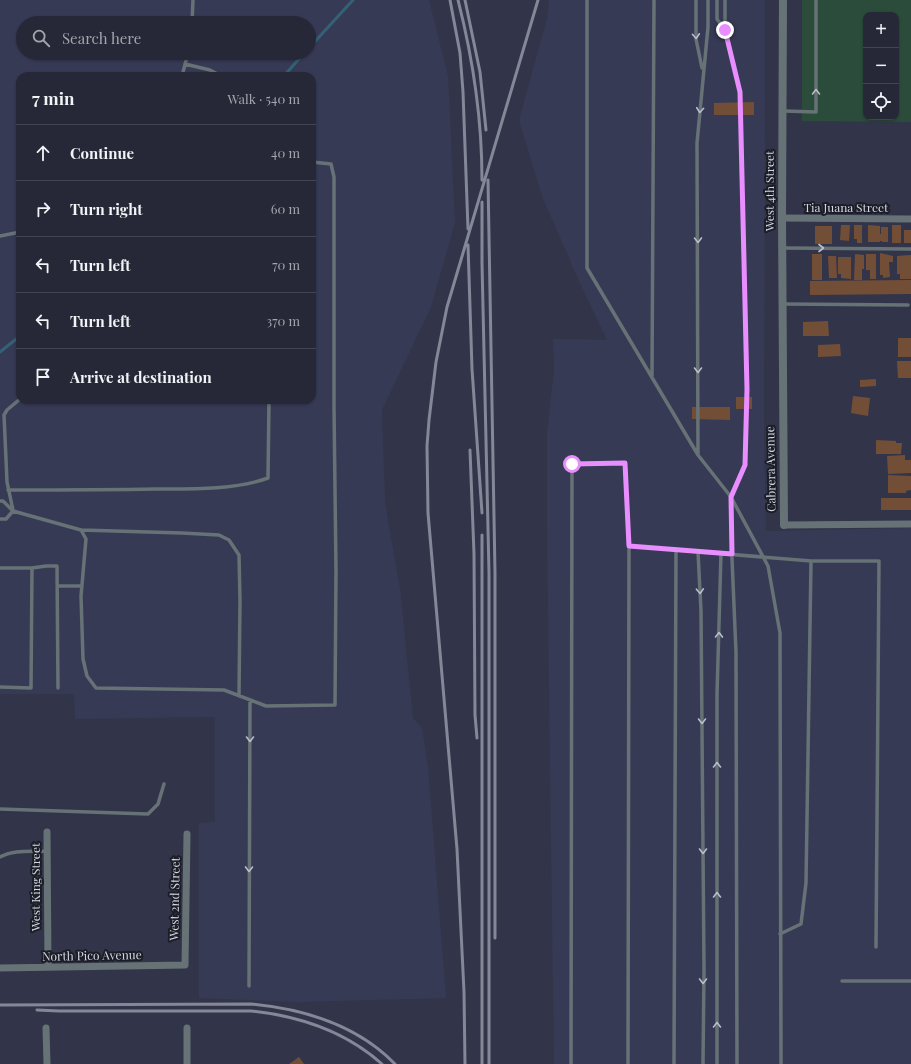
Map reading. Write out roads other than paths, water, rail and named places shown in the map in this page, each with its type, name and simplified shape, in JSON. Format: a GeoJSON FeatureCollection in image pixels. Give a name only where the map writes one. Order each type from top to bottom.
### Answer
{"type":"FeatureCollection","features":[{"type":"Feature","properties":{"kind":"street","name":"West 4th Street"},"geometry":{"type":"LineString","coordinates":[[782,382],[783,0]]}},
{"type":"Feature","properties":{"kind":"street","name":"Tia Juana Street"},"geometry":{"type":"LineString","coordinates":[[782,218],[911,219]]}},
{"type":"Feature","properties":{"kind":"street","name":"Cabrera Avenue"},"geometry":{"type":"LineString","coordinates":[[782,382],[784,525],[911,524]]}},
{"type":"Feature","properties":{"kind":"street","name":"West King Street"},"geometry":{"type":"LineString","coordinates":[[47,832],[48,967]]}},
{"type":"Feature","properties":{"kind":"street","name":"West 2nd Street"},"geometry":{"type":"LineString","coordinates":[[185,965],[187,834]]}},
{"type":"Feature","properties":{"kind":"street","name":"North Pico Avenue"},"geometry":{"type":"LineString","coordinates":[[0,968],[185,965]]}},
{"type":"Feature","properties":{"kind":"street"},"geometry":{"type":"LineString","coordinates":[[46,1028],[47,1064]]}},
{"type":"Feature","properties":{"kind":"street"},"geometry":{"type":"LineString","coordinates":[[187,1028],[187,1064]]}},
{"type":"Feature","properties":{"kind":"lane"},"geometry":{"type":"LineString","coordinates":[[192,16],[193,0]]}},
{"type":"Feature","properties":{"kind":"lane"},"geometry":{"type":"LineString","coordinates":[[587,0],[587,268],[698,455],[731,497],[768,566],[780,634],[781,1064]]}},
{"type":"Feature","properties":{"kind":"lane"},"geometry":{"type":"LineString","coordinates":[[652,377],[654,0]]}},
{"type":"Feature","properties":{"kind":"lane"},"geometry":{"type":"LineString","coordinates":[[696,0],[696,39],[703,72]]}},
{"type":"Feature","properties":{"kind":"lane"},"geometry":{"type":"LineString","coordinates":[[698,455],[696,143],[708,27],[708,0]]}},
{"type":"Feature","properties":{"kind":"lane"},"geometry":{"type":"LineString","coordinates":[[717,0],[717,19],[725,30]]}},
{"type":"Feature","properties":{"kind":"lane"},"geometry":{"type":"LineString","coordinates":[[725,0],[725,30],[740,92],[747,381],[745,465],[731,497],[736,652],[737,1064]]}},
{"type":"Feature","properties":{"kind":"lane"},"geometry":{"type":"LineString","coordinates":[[782,111],[816,112],[816,0]]}},
{"type":"Feature","properties":{"kind":"lane"},"geometry":{"type":"LineString","coordinates":[[183,72],[186,60]]}},
{"type":"Feature","properties":{"kind":"lane"},"geometry":{"type":"LineString","coordinates":[[185,64],[214,72]]}},
{"type":"Feature","properties":{"kind":"lane"},"geometry":{"type":"LineString","coordinates":[[81,530],[86,539],[82,586],[83,659],[87,676],[96,688],[224,690],[266,706],[335,705],[334,177],[331,164],[316,162]]}},
{"type":"Feature","properties":{"kind":"lane"},"geometry":{"type":"LineString","coordinates":[[0,236],[16,233]]}},
{"type":"Feature","properties":{"kind":"lane"},"geometry":{"type":"LineString","coordinates":[[782,248],[911,248]]}},
{"type":"Feature","properties":{"kind":"lane"},"geometry":{"type":"LineString","coordinates":[[782,304],[908,305]]}},
{"type":"Feature","properties":{"kind":"lane"},"geometry":{"type":"LineString","coordinates":[[13,511],[6,482],[4,416],[7,410],[16,402]]}},
{"type":"Feature","properties":{"kind":"lane"},"geometry":{"type":"LineString","coordinates":[[8,490],[172,489],[217,487],[256,482],[268,478],[269,404]]}},
{"type":"Feature","properties":{"kind":"lane"},"geometry":{"type":"LineString","coordinates":[[571,1064],[572,464],[625,463],[629,546],[628,1064]]}},
{"type":"Feature","properties":{"kind":"lane"},"geometry":{"type":"LineString","coordinates":[[0,501],[3,501],[13,511],[81,530],[219,535],[230,540],[239,555],[239,696]]}},
{"type":"Feature","properties":{"kind":"lane"},"geometry":{"type":"LineString","coordinates":[[0,519],[6,519],[13,511]]}},
{"type":"Feature","properties":{"kind":"lane"},"geometry":{"type":"LineString","coordinates":[[629,546],[811,561],[879,561],[876,947]]}},
{"type":"Feature","properties":{"kind":"lane"},"geometry":{"type":"LineString","coordinates":[[674,1064],[676,550]]}},
{"type":"Feature","properties":{"kind":"lane"},"geometry":{"type":"LineString","coordinates":[[698,552],[701,611],[703,1064]]}},
{"type":"Feature","properties":{"kind":"lane"},"geometry":{"type":"LineString","coordinates":[[717,1064],[717,694],[721,553]]}},
{"type":"Feature","properties":{"kind":"lane"},"geometry":{"type":"LineString","coordinates":[[780,934],[801,924],[806,883],[811,561]]}},
{"type":"Feature","properties":{"kind":"lane"},"geometry":{"type":"LineString","coordinates":[[0,568],[57,566],[58,688]]}},
{"type":"Feature","properties":{"kind":"lane"},"geometry":{"type":"LineString","coordinates":[[0,687],[31,688],[32,568]]}},
{"type":"Feature","properties":{"kind":"lane"},"geometry":{"type":"LineString","coordinates":[[57,586],[82,586]]}},
{"type":"Feature","properties":{"kind":"lane"},"geometry":{"type":"LineString","coordinates":[[249,986],[250,700]]}},
{"type":"Feature","properties":{"kind":"lane"},"geometry":{"type":"LineString","coordinates":[[0,809],[148,814],[158,804],[164,784]]}},
{"type":"Feature","properties":{"kind":"lane"},"geometry":{"type":"LineString","coordinates":[[0,857],[14,852],[47,851]]}},
{"type":"Feature","properties":{"kind":"lane"},"geometry":{"type":"LineString","coordinates":[[842,981],[911,981]]}},
{"type":"Feature","properties":{"kind":"waterway"},"geometry":{"type":"LineString","coordinates":[[316,40],[353,0]]}},
{"type":"Feature","properties":{"kind":"waterway"},"geometry":{"type":"LineString","coordinates":[[287,72],[298,60]]}},
{"type":"Feature","properties":{"kind":"waterway"},"geometry":{"type":"LineString","coordinates":[[0,352],[16,339]]}},
{"type":"Feature","properties":{"kind":"railway"},"geometry":{"type":"LineString","coordinates":[[450,0],[460,53],[463,92],[468,229]]}},
{"type":"Feature","properties":{"kind":"railway"},"geometry":{"type":"LineString","coordinates":[[458,0],[476,89],[482,157],[482,180]]}},
{"type":"Feature","properties":{"kind":"railway"},"geometry":{"type":"LineString","coordinates":[[465,0],[480,72],[486,130]]}},
{"type":"Feature","properties":{"kind":"railway"},"geometry":{"type":"LineString","coordinates":[[465,1064],[464,992],[457,849],[428,513],[427,446],[436,362],[447,307],[538,0]]}},
{"type":"Feature","properties":{"kind":"railway"},"geometry":{"type":"LineString","coordinates":[[488,180],[495,573],[495,938]]}},
{"type":"Feature","properties":{"kind":"railway"},"geometry":{"type":"LineString","coordinates":[[482,202],[489,573],[489,1064]]}},
{"type":"Feature","properties":{"kind":"railway"},"geometry":{"type":"LineString","coordinates":[[468,245],[472,369],[482,513]]}},
{"type":"Feature","properties":{"kind":"railway"},"geometry":{"type":"LineString","coordinates":[[470,450],[474,554],[475,715],[477,738]]}},
{"type":"Feature","properties":{"kind":"railway"},"geometry":{"type":"LineString","coordinates":[[482,535],[482,1064]]}},
{"type":"Feature","properties":{"kind":"railway"},"geometry":{"type":"LineString","coordinates":[[0,1005],[251,1004],[271,1006],[310,1015],[347,1029],[380,1050],[395,1064]]}},
{"type":"Feature","properties":{"kind":"railway"},"geometry":{"type":"LineString","coordinates":[[37,1010],[251,1011],[269,1013],[304,1021],[337,1034],[353,1042],[382,1064]]}}]}
